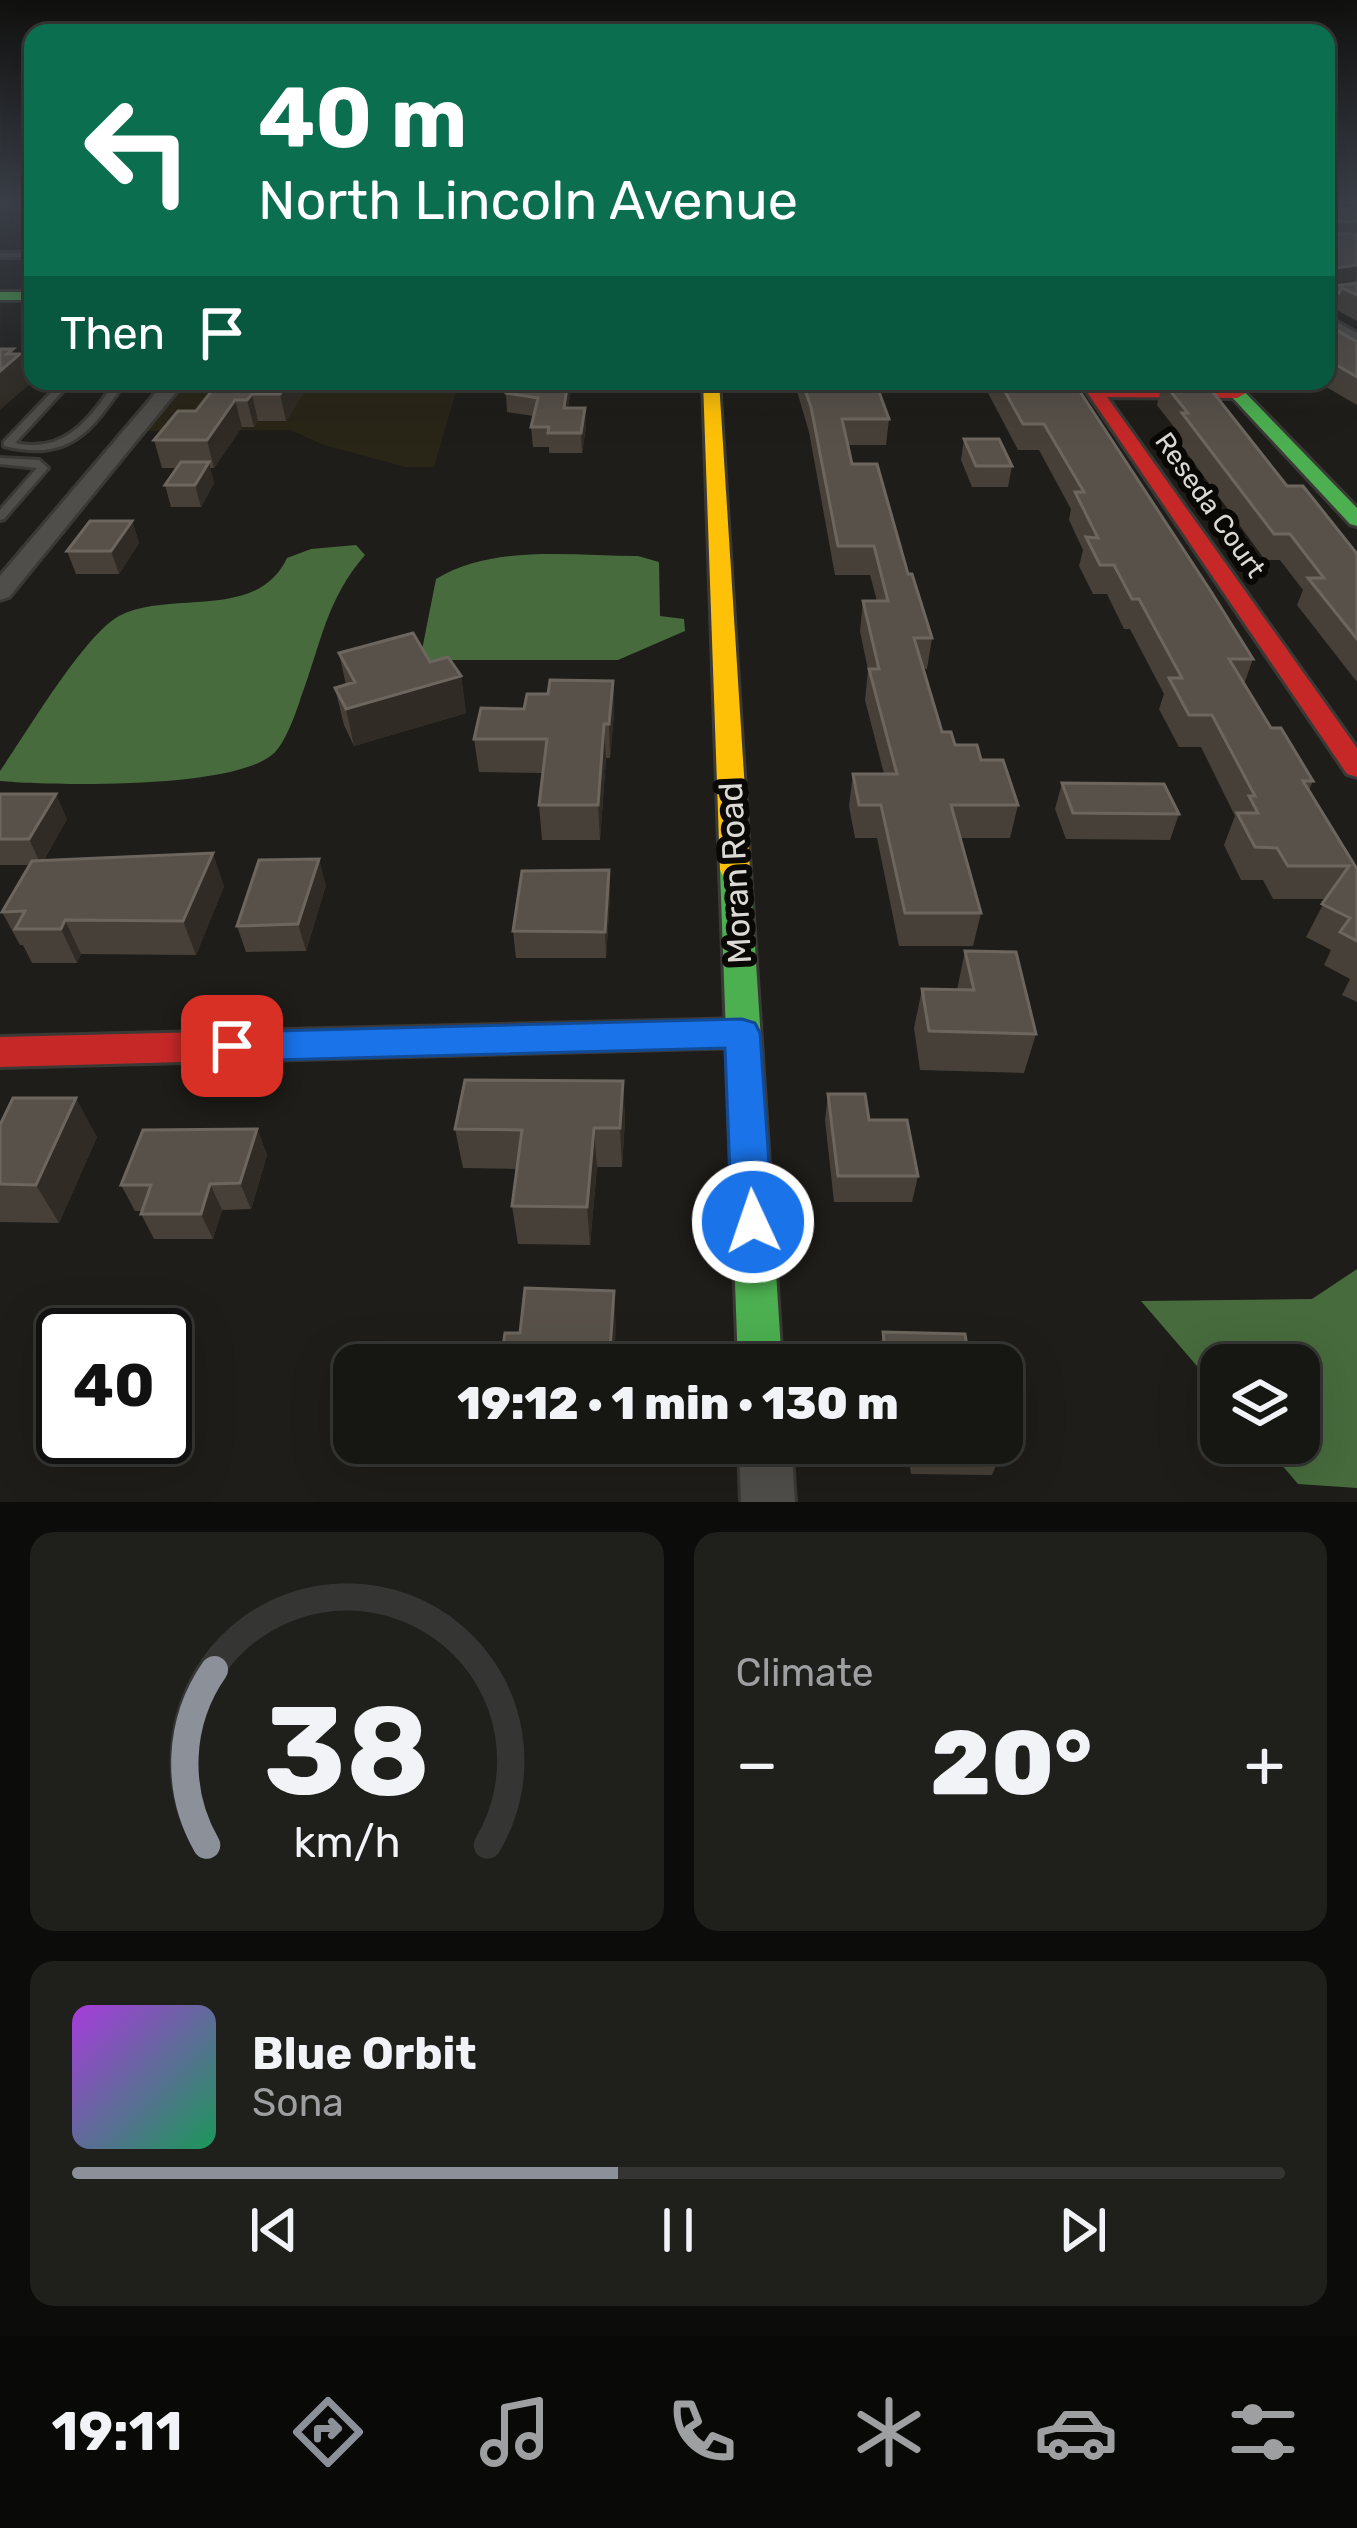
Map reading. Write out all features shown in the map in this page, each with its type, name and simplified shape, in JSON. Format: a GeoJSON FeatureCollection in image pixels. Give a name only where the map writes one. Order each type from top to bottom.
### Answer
{"type":"FeatureCollection","features":[{"type":"Feature","properties":{"kind":"street"},"geometry":{"type":"LineString","coordinates":[[0,592],[168,390]]}},
{"type":"Feature","properties":{"kind":"street","name":"Moran Road"},"geometry":{"type":"LineString","coordinates":[[711,390],[759,1344]]}},
{"type":"Feature","properties":{"kind":"street","name":"Reseda Court"},"geometry":{"type":"LineString","coordinates":[[1136,390],[1095,392],[1357,768]]}},
{"type":"Feature","properties":{"kind":"street"},"geometry":{"type":"LineString","coordinates":[[1244,390],[1357,520]]}},
{"type":"Feature","properties":{"kind":"street"},"geometry":{"type":"LineString","coordinates":[[1248,390],[1302,422]]}},
{"type":"Feature","properties":{"kind":"street"},"geometry":{"type":"LineString","coordinates":[[0,1052],[742,1033]]}},
{"type":"Feature","properties":{"kind":"street"},"geometry":{"type":"LineString","coordinates":[[765,1464],[768,1502]]}},
{"type":"Feature","properties":{"kind":"lane"},"geometry":{"type":"LineString","coordinates":[[59,390],[8,444],[33,448],[70,444],[87,430],[115,390]]}},
{"type":"Feature","properties":{"kind":"lane"},"geometry":{"type":"LineString","coordinates":[[0,461],[39,463],[44,468],[0,518]]}},
{"type":"Feature","properties":{"kind":"shaded area"},"geometry":{"type":"Polygon","coordinates":[[[179,390],[456,390],[434,467],[405,467],[324,445],[290,430],[146,431],[179,390]]]}},
{"type":"Feature","properties":{"kind":"shaded area"},"geometry":{"type":"Polygon","coordinates":[[[356,545],[365,555],[333,606],[293,719],[273,754],[221,774],[184,779],[100,784],[0,781],[0,771],[56,687],[89,643],[119,616],[140,608],[234,597],[273,578],[287,558],[311,549],[356,545]]]}},
{"type":"Feature","properties":{"kind":"shaded area"},"geometry":{"type":"Polygon","coordinates":[[[534,554],[638,556],[659,562],[660,616],[684,619],[685,631],[618,660],[420,660],[436,579],[459,568],[534,554]]]}},
{"type":"Feature","properties":{"kind":"shaded area"},"geometry":{"type":"Polygon","coordinates":[[[1357,1269],[1357,1488],[1298,1484],[1281,1464],[1320,1464],[1320,1344],[1200,1344],[1200,1370],[1141,1301],[1312,1299],[1357,1269]]]}},
{"type":"Feature","properties":{"kind":"building"},"geometry":{"type":"Polygon","coordinates":[[[1357,283],[1357,295],[1342,288],[1339,293],[1335,286],[1357,283]]]}},
{"type":"Feature","properties":{"kind":"building"},"geometry":{"type":"Polygon","coordinates":[[[1335,329],[1357,342],[1357,377],[1335,364],[1335,329]]]}},
{"type":"Feature","properties":{"kind":"building"},"geometry":{"type":"Polygon","coordinates":[[[0,349],[20,354],[0,371],[0,349]]]}},
{"type":"Feature","properties":{"kind":"building"},"geometry":{"type":"Polygon","coordinates":[[[212,390],[283,390],[235,400],[207,440],[154,440],[178,411],[196,411],[212,390]]]}},
{"type":"Feature","properties":{"kind":"building"},"geometry":{"type":"Polygon","coordinates":[[[567,390],[564,408],[585,408],[581,433],[548,433],[549,427],[531,427],[538,398],[506,393],[567,390]]]}},
{"type":"Feature","properties":{"kind":"building"},"geometry":{"type":"Polygon","coordinates":[[[805,390],[878,390],[889,419],[842,419],[852,464],[877,464],[932,638],[914,638],[942,732],[951,732],[955,745],[977,745],[981,760],[1003,760],[1018,805],[951,805],[981,913],[905,913],[881,805],[859,805],[853,774],[897,774],[869,669],[879,669],[863,601],[888,601],[874,546],[838,546],[805,390]]]}},
{"type":"Feature","properties":{"kind":"building"},"geometry":{"type":"Polygon","coordinates":[[[1004,390],[1079,390],[1210,590],[1253,659],[1229,659],[1271,728],[1281,728],[1313,781],[1303,781],[1357,869],[1357,941],[1340,932],[1350,918],[1322,904],[1349,866],[1288,866],[1277,848],[1255,847],[1237,813],[1258,813],[1249,796],[1255,796],[1212,715],[1189,715],[1169,678],[1182,678],[1139,599],[1132,599],[1114,565],[1100,565],[1086,537],[1098,538],[1075,492],[1084,492],[1044,424],[1023,424],[1004,390]]]}},
{"type":"Feature","properties":{"kind":"building"},"geometry":{"type":"Polygon","coordinates":[[[1169,390],[1211,390],[1287,486],[1303,486],[1357,554],[1357,639],[1308,578],[1324,578],[1290,534],[1274,534],[1182,413],[1188,413],[1169,390]]]}},
{"type":"Feature","properties":{"kind":"building"},"geometry":{"type":"Polygon","coordinates":[[[964,439],[999,439],[1012,466],[976,466],[964,439]]]}},
{"type":"Feature","properties":{"kind":"building"},"geometry":{"type":"Polygon","coordinates":[[[181,462],[209,462],[195,485],[165,485],[181,462]]]}},
{"type":"Feature","properties":{"kind":"building"},"geometry":{"type":"Polygon","coordinates":[[[90,521],[132,521],[111,551],[67,551],[90,521]]]}},
{"type":"Feature","properties":{"kind":"building"},"geometry":{"type":"Polygon","coordinates":[[[413,633],[430,662],[448,657],[461,676],[346,709],[335,688],[355,682],[339,653],[413,633]]]}},
{"type":"Feature","properties":{"kind":"building"},"geometry":{"type":"Polygon","coordinates":[[[550,680],[613,681],[609,724],[604,724],[598,805],[539,805],[547,739],[474,739],[481,708],[524,709],[527,694],[548,694],[550,680]]]}},
{"type":"Feature","properties":{"kind":"building"},"geometry":{"type":"Polygon","coordinates":[[[1062,783],[1164,784],[1179,814],[1073,813],[1062,783]]]}},
{"type":"Feature","properties":{"kind":"building"},"geometry":{"type":"Polygon","coordinates":[[[0,794],[56,794],[29,839],[0,839],[0,794]]]}},
{"type":"Feature","properties":{"kind":"building"},"geometry":{"type":"Polygon","coordinates":[[[213,853],[183,921],[65,920],[61,929],[15,929],[25,911],[2,912],[32,861],[213,853]]]}},
{"type":"Feature","properties":{"kind":"building"},"geometry":{"type":"Polygon","coordinates":[[[319,859],[298,924],[237,926],[259,860],[319,859]]]}},
{"type":"Feature","properties":{"kind":"building"},"geometry":{"type":"Polygon","coordinates":[[[609,870],[605,932],[513,931],[522,871],[609,870]]]}},
{"type":"Feature","properties":{"kind":"building"},"geometry":{"type":"Polygon","coordinates":[[[965,951],[1016,952],[1036,1034],[929,1031],[922,989],[974,990],[965,951]]]}},
{"type":"Feature","properties":{"kind":"building"},"geometry":{"type":"Polygon","coordinates":[[[465,1080],[623,1081],[620,1128],[594,1128],[587,1207],[512,1206],[522,1130],[455,1129],[465,1080]]]}},
{"type":"Feature","properties":{"kind":"building"},"geometry":{"type":"Polygon","coordinates":[[[828,1094],[865,1094],[869,1120],[907,1120],[918,1176],[838,1176],[828,1094]]]}},
{"type":"Feature","properties":{"kind":"building"},"geometry":{"type":"Polygon","coordinates":[[[13,1098],[76,1098],[36,1185],[0,1184],[0,1125],[13,1098]]]}},
{"type":"Feature","properties":{"kind":"building"},"geometry":{"type":"Polygon","coordinates":[[[257,1129],[240,1183],[210,1184],[201,1214],[141,1214],[151,1185],[121,1185],[143,1130],[257,1129]]]}},
{"type":"Feature","properties":{"kind":"building"},"geometry":{"type":"Polygon","coordinates":[[[525,1288],[614,1291],[610,1344],[503,1344],[505,1333],[520,1333],[525,1288]]]}},
{"type":"Feature","properties":{"kind":"building"},"geometry":{"type":"Polygon","coordinates":[[[883,1332],[965,1334],[967,1344],[884,1344],[883,1332]]]}},
{"type":"Feature","properties":{"kind":"traffic: fast"},"geometry":{"type":"LineString","coordinates":[[0,296],[24,296]]}},
{"type":"Feature","properties":{"kind":"traffic: fast"},"geometry":{"type":"LineString","coordinates":[[1234,390],[1357,520]]}},
{"type":"Feature","properties":{"kind":"traffic: fast"},"geometry":{"type":"LineString","coordinates":[[735,870],[759,1344]]}},
{"type":"Feature","properties":{"kind":"traffic: slow"},"geometry":{"type":"LineString","coordinates":[[711,390],[735,870]]}},
{"type":"Feature","properties":{"kind":"traffic: jam"},"geometry":{"type":"LineString","coordinates":[[1237,393],[1095,392],[1357,768]]}},
{"type":"Feature","properties":{"kind":"traffic: jam"},"geometry":{"type":"LineString","coordinates":[[0,1052],[743,1033]]}},
{"type":"Feature","properties":{"kind":"route"},"geometry":{"type":"LineString","coordinates":[[232,1046],[742,1033],[753,1222]]}}]}
